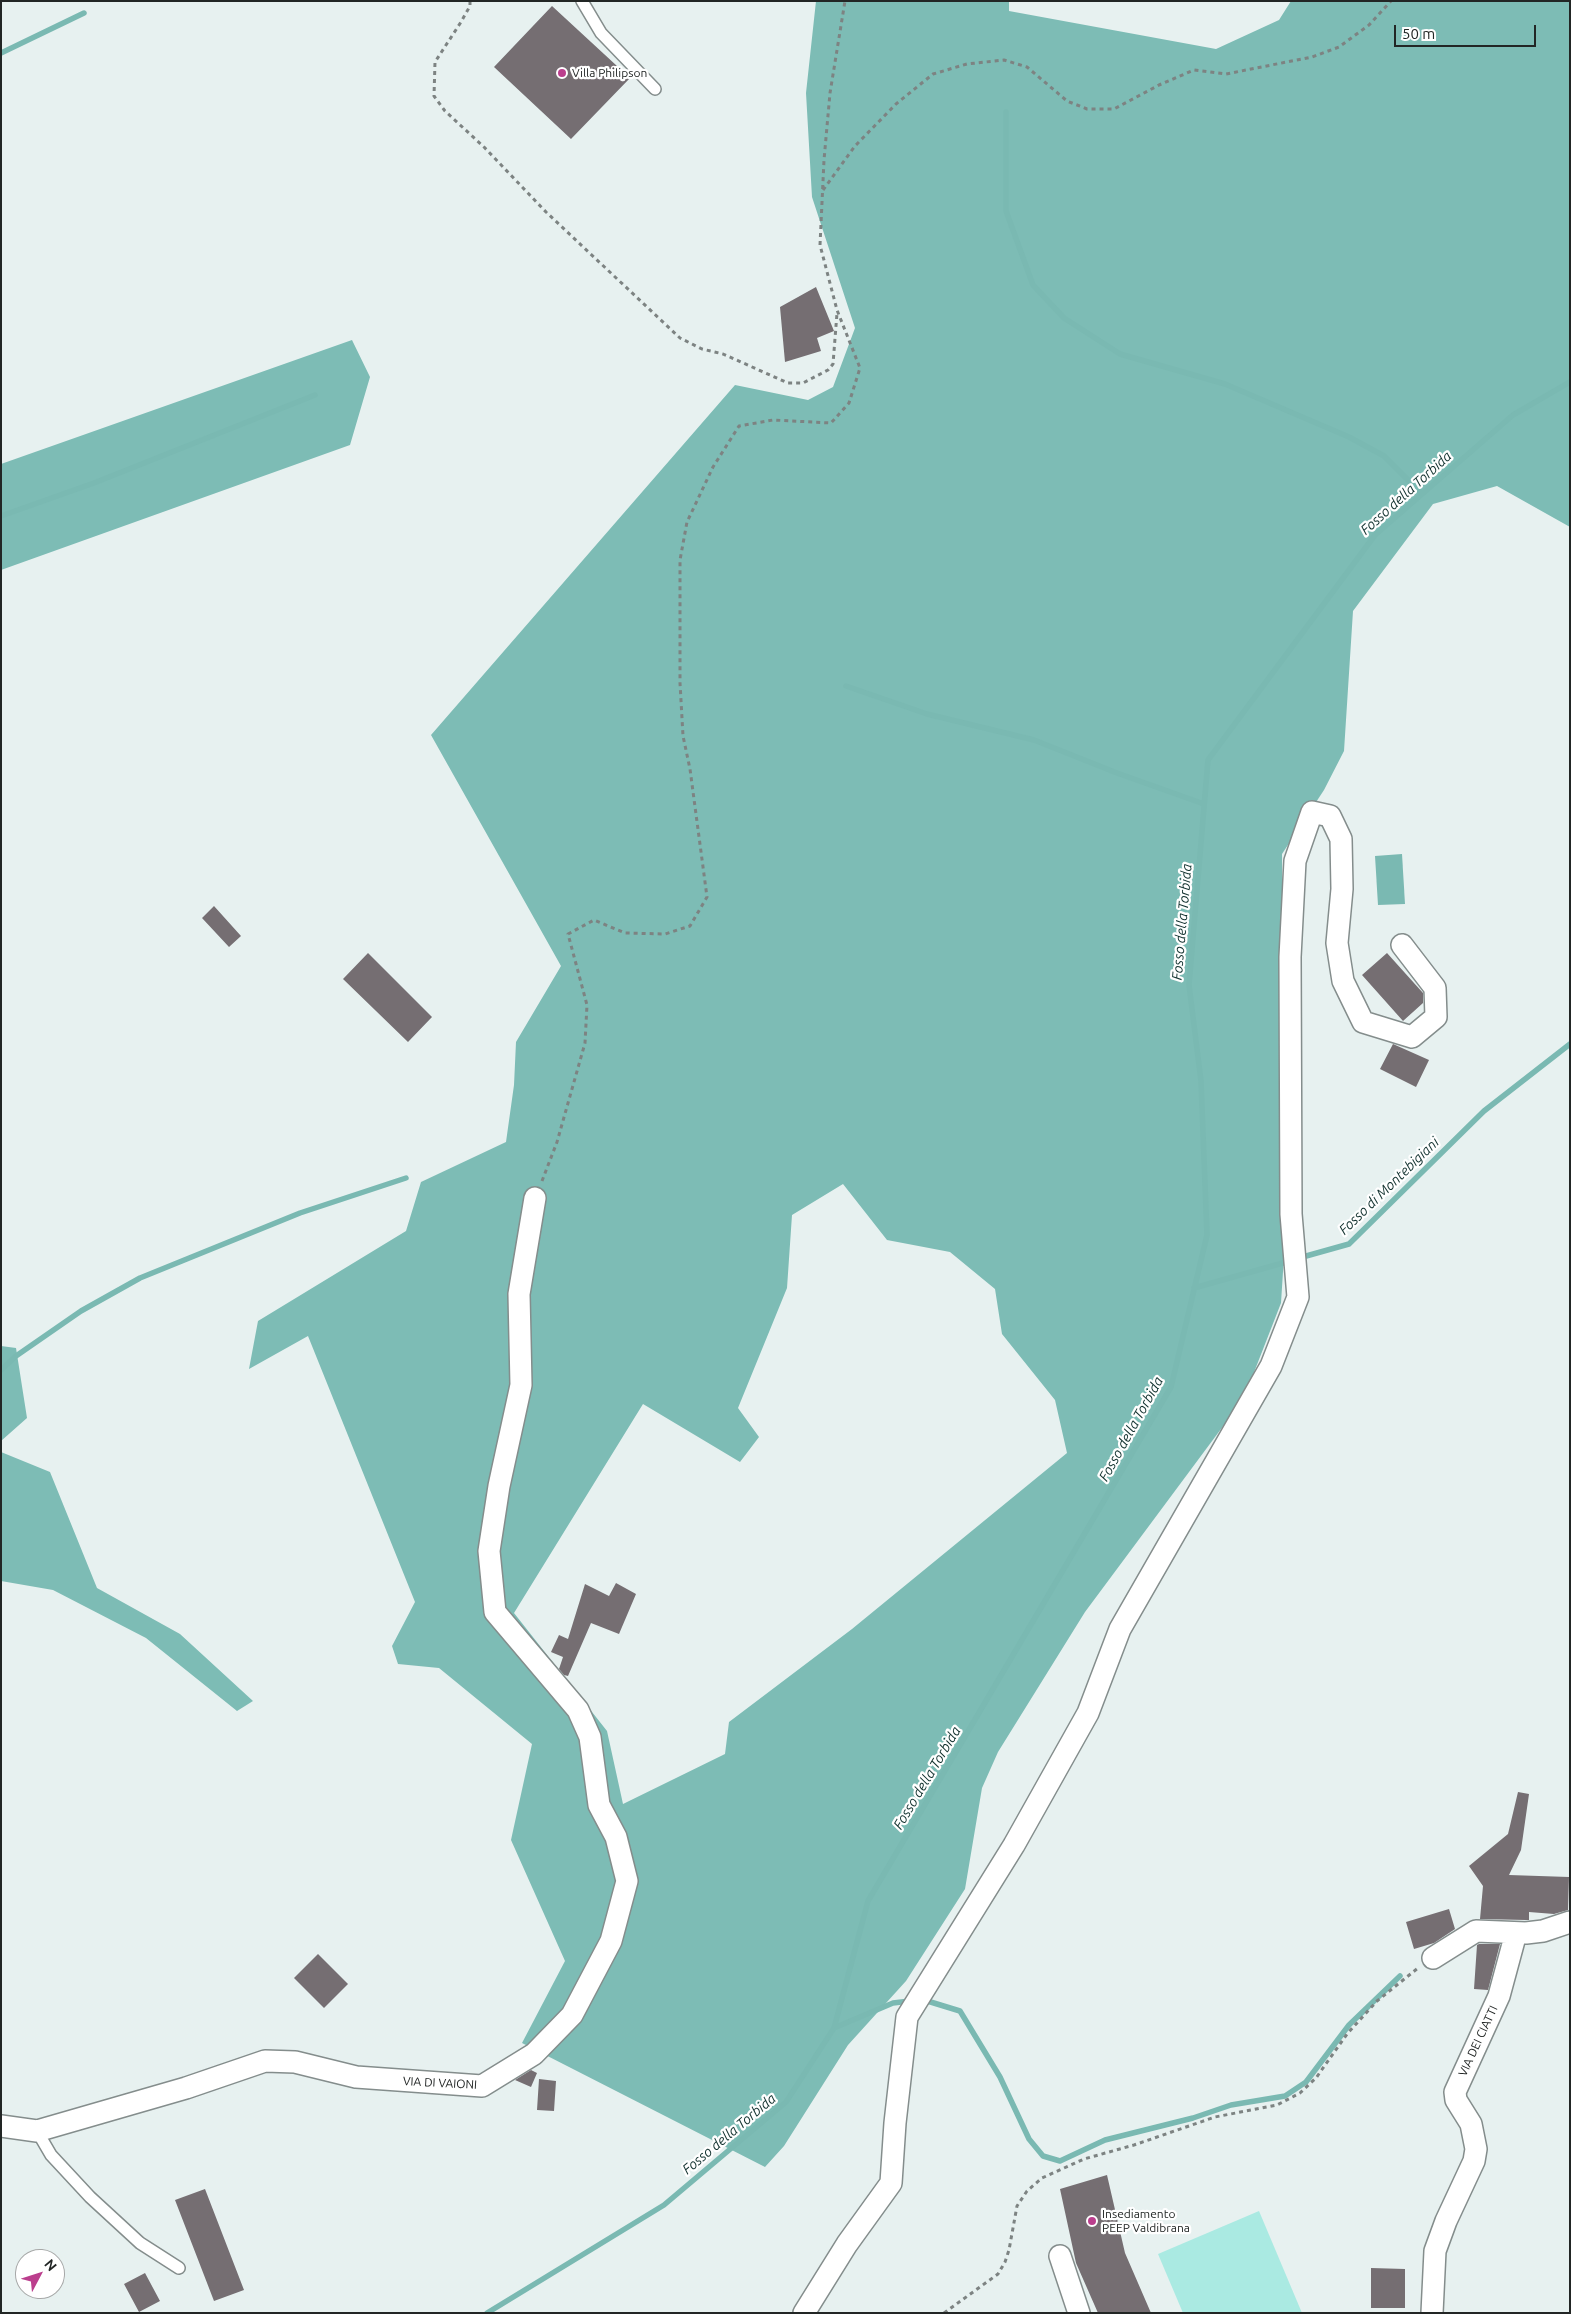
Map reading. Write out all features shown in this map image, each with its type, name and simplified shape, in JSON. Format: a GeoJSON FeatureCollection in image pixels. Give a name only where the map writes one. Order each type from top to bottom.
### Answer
{"type":"FeatureCollection","features":[{"type":"Feature","properties":{"kind":"street"},"geometry":{"type":"LineString","coordinates":[[804,2313],[847,2244],[891,2183],[895,2122],[907,2017],[1014,1845],[1088,1713],[1120,1629],[1271,1366],[1298,1297],[1292,1214],[1290,957],[1295,861],[1312,812],[1330,816],[1341,839],[1342,889],[1337,943],[1342,982],[1363,1022],[1412,1037],[1436,1017],[1435,988],[1402,946]]}},
{"type":"Feature","properties":{"kind":"street","name":"VIA DI VAIONI"},"geometry":{"type":"LineString","coordinates":[[1,2126],[37,2131],[186,2088],[265,2061],[295,2062],[356,2077],[482,2086],[534,2054],[572,2015],[611,1940],[627,1882],[616,1837],[599,1805],[590,1737],[578,1710],[495,1612],[489,1551],[499,1486],[521,1385],[519,1294],[535,1198]]}},
{"type":"Feature","properties":{"kind":"street"},"geometry":{"type":"LineString","coordinates":[[1433,1958],[1476,1931],[1496,1930],[1516,1933],[1543,1931],[1570,1922]]}},
{"type":"Feature","properties":{"kind":"street","name":"VIA DEI CIATTI"},"geometry":{"type":"LineString","coordinates":[[1432,2313],[1435,2251],[1446,2220],[1474,2161],[1476,2149],[1471,2124],[1456,2100],[1455,2092],[1499,1996],[1516,1933]]}},
{"type":"Feature","properties":{"kind":"street"},"geometry":{"type":"LineString","coordinates":[[1060,2256],[1080,2313]]}},
{"type":"Feature","properties":{"kind":"lane"},"geometry":{"type":"LineString","coordinates":[[582,1],[601,34],[655,89]]}},
{"type":"Feature","properties":{"kind":"lane"},"geometry":{"type":"LineString","coordinates":[[37,2131],[52,2155],[90,2197],[140,2243],[179,2268]]}},
{"type":"Feature","properties":{"kind":"path"},"geometry":{"type":"LineString","coordinates":[[470,1],[470,6],[461,22],[435,62],[434,96],[445,111],[484,147],[546,212],[680,338],[788,383],[803,383],[828,370],[833,364],[837,310]]}},
{"type":"Feature","properties":{"kind":"path"},"geometry":{"type":"LineString","coordinates":[[535,1198],[557,1142],[585,1043],[588,1005],[568,934],[594,920],[624,933],[665,934],[690,926],[708,897],[690,769],[683,736],[681,700],[680,560],[688,522],[713,467],[739,426],[773,420],[830,423],[849,403],[860,368],[837,310],[820,245],[822,191],[830,93],[845,1]]}},
{"type":"Feature","properties":{"kind":"path"},"geometry":{"type":"LineString","coordinates":[[822,191],[855,146],[896,104],[933,74],[967,64],[1004,60],[1027,67],[1066,101],[1088,109],[1114,108],[1194,70],[1226,74],[1312,57],[1340,47],[1369,25],[1391,1]]}},
{"type":"Feature","properties":{"kind":"path"},"geometry":{"type":"LineString","coordinates":[[944,2313],[998,2274],[1009,2250],[1017,2206],[1027,2191],[1042,2178],[1084,2159],[1134,2145],[1215,2117],[1277,2104],[1300,2093],[1316,2078],[1347,2034],[1376,2001],[1433,1958]]}},
{"type":"Feature","properties":{"kind":"shaded area"},"geometry":{"type":"Polygon","coordinates":[[[816,1],[1009,1],[1009,11],[1216,49],[1279,20],[1291,1],[1570,1],[1570,527],[1497,486],[1433,504],[1353,611],[1344,751],[1324,790],[1282,854],[1285,1240],[1281,1303],[1244,1398],[1085,1612],[998,1752],[982,1788],[965,1889],[906,1981],[848,2045],[784,2146],[765,2167],[522,2043],[565,1961],[511,1840],[532,1744],[439,1668],[398,1664],[392,1646],[415,1602],[308,1336],[249,1369],[258,1321],[406,1231],[421,1182],[506,1142],[514,1085],[516,1042],[561,966],[431,735],[735,385],[808,400],[833,387],[855,328],[812,197],[806,93],[816,1]],[[843,1184],[792,1215],[787,1288],[738,1408],[759,1437],[740,1462],[643,1404],[514,1613],[607,1731],[623,1804],[725,1754],[729,1722],[852,1629],[1067,1453],[1055,1400],[1002,1334],[995,1289],[950,1252],[887,1240],[843,1184]]]}},
{"type":"Feature","properties":{"kind":"shaded area"},"geometry":{"type":"Polygon","coordinates":[[[352,340],[370,377],[350,445],[1,570],[1,464],[352,340]]]}},
{"type":"Feature","properties":{"kind":"shaded area"},"geometry":{"type":"Polygon","coordinates":[[[1402,854],[1405,904],[1378,905],[1375,856],[1402,854]]]}},
{"type":"Feature","properties":{"kind":"shaded area"},"geometry":{"type":"Polygon","coordinates":[[[1,1346],[16,1348],[27,1418],[1,1441],[1,1346]]]}},
{"type":"Feature","properties":{"kind":"shaded area"},"geometry":{"type":"Polygon","coordinates":[[[1,1452],[50,1472],[97,1588],[180,1634],[253,1701],[237,1711],[146,1638],[53,1590],[1,1581],[1,1452]]]}},
{"type":"Feature","properties":{"kind":"shaded area"},"geometry":{"type":"Polygon","coordinates":[[[1259,2211],[1302,2313],[1183,2313],[1158,2254],[1259,2211]]]}},
{"type":"Feature","properties":{"kind":"building","name":"Villa Philipson"},"geometry":{"type":"Polygon","coordinates":[[[552,6],[630,78],[571,139],[494,67],[552,6]]]}},
{"type":"Feature","properties":{"kind":"building"},"geometry":{"type":"Polygon","coordinates":[[[816,287],[834,331],[817,338],[821,351],[785,362],[780,307],[816,287]]]}},
{"type":"Feature","properties":{"kind":"building"},"geometry":{"type":"Polygon","coordinates":[[[214,906],[241,936],[229,947],[202,918],[214,906]]]}},
{"type":"Feature","properties":{"kind":"building"},"geometry":{"type":"Polygon","coordinates":[[[368,953],[432,1017],[408,1042],[343,979],[368,953]]]}},
{"type":"Feature","properties":{"kind":"building"},"geometry":{"type":"Polygon","coordinates":[[[1387,953],[1423,993],[1423,1003],[1403,1021],[1362,975],[1387,953]]]}},
{"type":"Feature","properties":{"kind":"building"},"geometry":{"type":"Polygon","coordinates":[[[1393,1044],[1429,1060],[1416,1087],[1380,1069],[1393,1044]]]}},
{"type":"Feature","properties":{"kind":"building"},"geometry":{"type":"Polygon","coordinates":[[[616,1583],[636,1594],[619,1634],[591,1623],[568,1676],[564,1675],[559,1669],[563,1657],[551,1652],[559,1635],[568,1639],[585,1584],[609,1596],[616,1583]]]}},
{"type":"Feature","properties":{"kind":"building"},"geometry":{"type":"Polygon","coordinates":[[[1518,1792],[1529,1794],[1521,1850],[1509,1875],[1569,1877],[1568,1910],[1554,1914],[1529,1912],[1529,1920],[1480,1919],[1483,1886],[1469,1866],[1508,1834],[1518,1792]]]}},
{"type":"Feature","properties":{"kind":"building"},"geometry":{"type":"Polygon","coordinates":[[[1449,1909],[1455,1929],[1434,1943],[1414,1949],[1406,1922],[1449,1909]]]}},
{"type":"Feature","properties":{"kind":"building"},"geometry":{"type":"Polygon","coordinates":[[[1500,1944],[1488,1990],[1474,1989],[1477,1945],[1500,1944]]]}},
{"type":"Feature","properties":{"kind":"building"},"geometry":{"type":"Polygon","coordinates":[[[318,1954],[348,1984],[324,2008],[294,1978],[318,1954]]]}},
{"type":"Feature","properties":{"kind":"building"},"geometry":{"type":"Polygon","coordinates":[[[531,2070],[537,2073],[531,2087],[515,2080],[531,2070]]]}},
{"type":"Feature","properties":{"kind":"building"},"geometry":{"type":"Polygon","coordinates":[[[539,2079],[556,2081],[554,2111],[537,2110],[539,2079]]]}},
{"type":"Feature","properties":{"kind":"building","name":"Insediamento PEEP Valdibrana"},"geometry":{"type":"Polygon","coordinates":[[[1107,2175],[1125,2253],[1151,2313],[1098,2313],[1076,2263],[1060,2189],[1107,2175]]]}},
{"type":"Feature","properties":{"kind":"building"},"geometry":{"type":"Polygon","coordinates":[[[205,2189],[244,2290],[214,2301],[175,2200],[205,2189]]]}},
{"type":"Feature","properties":{"kind":"building"},"geometry":{"type":"Polygon","coordinates":[[[1371,2268],[1405,2269],[1405,2308],[1371,2308],[1371,2268]]]}},
{"type":"Feature","properties":{"kind":"building"},"geometry":{"type":"Polygon","coordinates":[[[145,2273],[160,2301],[139,2312],[124,2284],[145,2273]]]}},
{"type":"Feature","properties":{"kind":"waterway"},"geometry":{"type":"LineString","coordinates":[[1,53],[84,13]]}},
{"type":"Feature","properties":{"kind":"waterway"},"geometry":{"type":"LineString","coordinates":[[1006,112],[1006,211],[1033,285],[1064,318],[1120,354],[1225,384],[1349,437],[1384,456],[1422,494]]}},
{"type":"Feature","properties":{"kind":"waterway","name":"Fosso della Torbida"},"geometry":{"type":"LineString","coordinates":[[487,2313],[664,2205],[786,2102],[834,2028],[868,1901],[1171,1387],[1207,1235],[1201,1081],[1189,985],[1208,760],[1375,535],[1513,415],[1570,382]]}},
{"type":"Feature","properties":{"kind":"waterway"},"geometry":{"type":"LineString","coordinates":[[1,516],[94,483],[315,395]]}},
{"type":"Feature","properties":{"kind":"waterway"},"geometry":{"type":"LineString","coordinates":[[846,686],[927,714],[1034,740],[1117,773],[1204,804]]}},
{"type":"Feature","properties":{"kind":"waterway","name":"Fosso di Montebigiani"},"geometry":{"type":"LineString","coordinates":[[1299,1258],[1349,1244],[1484,1111],[1570,1044]]}},
{"type":"Feature","properties":{"kind":"waterway"},"geometry":{"type":"LineString","coordinates":[[1,1370],[16,1356],[81,1311],[140,1278],[300,1213],[406,1178]]}},
{"type":"Feature","properties":{"kind":"waterway","name":"Fosso di Montebigiani"},"geometry":{"type":"LineString","coordinates":[[1194,1288],[1290,1261]]}},
{"type":"Feature","properties":{"kind":"waterway"},"geometry":{"type":"LineString","coordinates":[[924,2000],[960,2011],[1000,2077],[1029,2139],[1043,2156],[1060,2161],[1105,2140],[1193,2118],[1231,2105],[1285,2096],[1306,2082],[1349,2025],[1400,1976]]}},
{"type":"Feature","properties":{"kind":"waterway"},"geometry":{"type":"LineString","coordinates":[[834,2028],[893,2003],[910,2001]]}},
{"type":"Feature","properties":{"kind":"place","name":"Villa Philipson"},"geometry":{"type":"Point","coordinates":[562,73]}},
{"type":"Feature","properties":{"kind":"place","name":"Insediamento PEEP Valdibrana"},"geometry":{"type":"Point","coordinates":[1092,2221]}}]}
